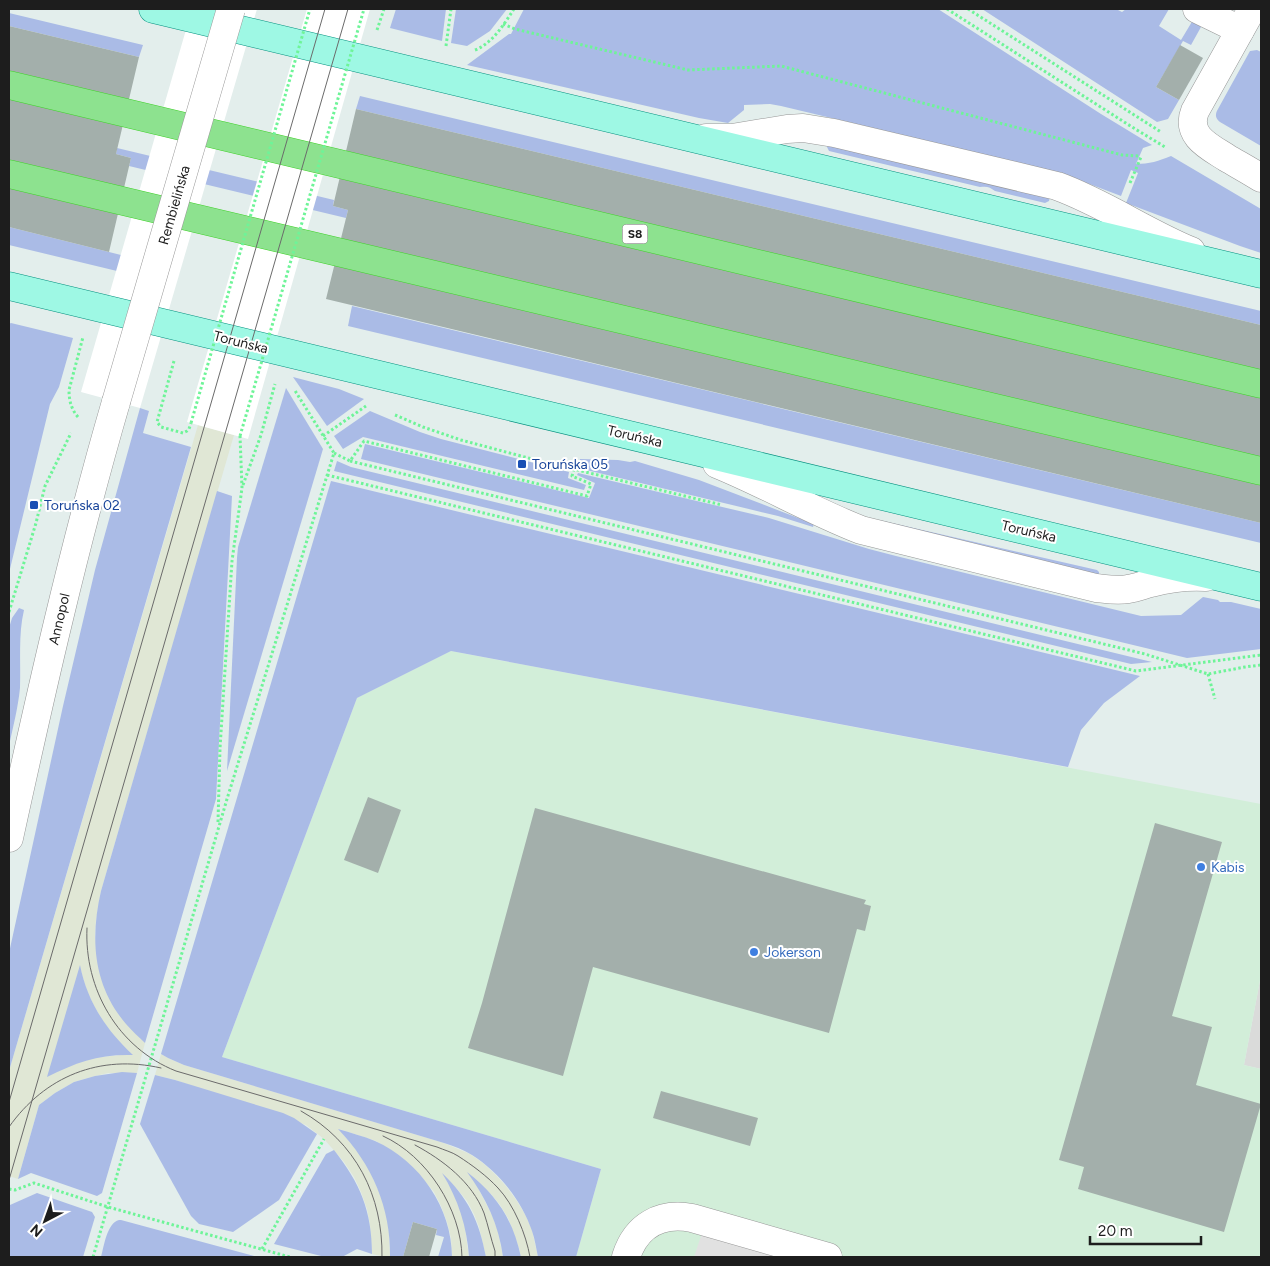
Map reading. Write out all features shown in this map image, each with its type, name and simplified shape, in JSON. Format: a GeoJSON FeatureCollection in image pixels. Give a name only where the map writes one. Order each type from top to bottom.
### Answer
{"type":"FeatureCollection","features":[{"type":"Feature","properties":{"kind":"highway","name":"S8"},"geometry":{"type":"LineString","coordinates":[[9,84],[1261,384]]}},
{"type":"Feature","properties":{"kind":"highway"},"geometry":{"type":"LineString","coordinates":[[9,174],[1261,471]]}},
{"type":"Feature","properties":{"kind":"main road"},"geometry":{"type":"LineString","coordinates":[[153,9],[1249,271]]}},
{"type":"Feature","properties":{"kind":"main road","name":"Toruńska"},"geometry":{"type":"LineString","coordinates":[[9,286],[1249,584]]}},
{"type":"Feature","properties":{"kind":"street","name":"Rembielińska"},"geometry":{"type":"LineString","coordinates":[[116,402],[231,9]]}},
{"type":"Feature","properties":{"kind":"street"},"geometry":{"type":"LineString","coordinates":[[1198,9],[1246,20],[1195,111],[1193,117],[1195,133],[1203,143],[1261,178]]}},
{"type":"Feature","properties":{"kind":"street"},"geometry":{"type":"LineString","coordinates":[[688,136],[732,138],[787,129],[820,130],[1046,183],[1070,191],[1187,250],[1211,260],[1249,271]]}},
{"type":"Feature","properties":{"kind":"street","name":"Annopol"},"geometry":{"type":"LineString","coordinates":[[9,838],[37,708],[76,548],[116,402]]}},
{"type":"Feature","properties":{"kind":"street"},"geometry":{"type":"LineString","coordinates":[[652,440],[736,471],[829,517],[861,530],[1087,586],[1116,590],[1128,589],[1161,580],[1187,577],[1219,578],[1249,584]]}},
{"type":"Feature","properties":{"kind":"street"},"geometry":{"type":"LineString","coordinates":[[626,1257],[631,1243],[646,1226],[657,1220],[680,1216],[828,1257]]}},
{"type":"Feature","properties":{"kind":"path"},"geometry":{"type":"LineString","coordinates":[[175,359],[157,422],[161,427],[183,433],[189,429],[191,423],[310,9]]}},
{"type":"Feature","properties":{"kind":"path"},"geometry":{"type":"LineString","coordinates":[[218,828],[220,748],[232,561],[242,488],[240,436],[364,9]]}},
{"type":"Feature","properties":{"kind":"path"},"geometry":{"type":"LineString","coordinates":[[377,31],[384,9]]}},
{"type":"Feature","properties":{"kind":"path"},"geometry":{"type":"LineString","coordinates":[[451,9],[446,49],[451,50]]}},
{"type":"Feature","properties":{"kind":"path"},"geometry":{"type":"LineString","coordinates":[[472,51],[487,43],[497,33],[514,9]]}},
{"type":"Feature","properties":{"kind":"path"},"geometry":{"type":"LineString","coordinates":[[947,9],[1168,148]]}},
{"type":"Feature","properties":{"kind":"path"},"geometry":{"type":"LineString","coordinates":[[968,9],[1166,135]]}},
{"type":"Feature","properties":{"kind":"path"},"geometry":{"type":"LineString","coordinates":[[503,24],[515,29],[688,70],[781,66],[1122,155],[1140,156],[1132,178]]}},
{"type":"Feature","properties":{"kind":"path"},"geometry":{"type":"LineString","coordinates":[[78,417],[70,405],[69,390],[83,340]]}},
{"type":"Feature","properties":{"kind":"path"},"geometry":{"type":"LineString","coordinates":[[203,362],[212,364]]}},
{"type":"Feature","properties":{"kind":"path"},"geometry":{"type":"LineString","coordinates":[[249,373],[258,375]]}},
{"type":"Feature","properties":{"kind":"path"},"geometry":{"type":"LineString","coordinates":[[290,382],[334,453],[350,461],[1126,649],[1208,674],[1261,665]]}},
{"type":"Feature","properties":{"kind":"path"},"geometry":{"type":"LineString","coordinates":[[242,488],[261,435],[275,386]]}},
{"type":"Feature","properties":{"kind":"path"},"geometry":{"type":"LineString","coordinates":[[9,612],[36,523],[45,486],[82,409]]}},
{"type":"Feature","properties":{"kind":"path"},"geometry":{"type":"LineString","coordinates":[[323,436],[359,410]]}},
{"type":"Feature","properties":{"kind":"path"},"geometry":{"type":"LineString","coordinates":[[350,461],[364,441],[587,496],[591,484],[572,476],[574,469]]}},
{"type":"Feature","properties":{"kind":"path"},"geometry":{"type":"LineString","coordinates":[[93,1257],[218,828],[334,453]]}},
{"type":"Feature","properties":{"kind":"path"},"geometry":{"type":"LineString","coordinates":[[327,475],[1136,670],[1261,655]]}},
{"type":"Feature","properties":{"kind":"path"},"geometry":{"type":"LineString","coordinates":[[1208,674],[1215,699]]}},
{"type":"Feature","properties":{"kind":"path"},"geometry":{"type":"LineString","coordinates":[[262,1249],[324,1139]]}},
{"type":"Feature","properties":{"kind":"path"},"geometry":{"type":"LineString","coordinates":[[9,1189],[14,1190],[34,1183],[108,1207],[290,1257]]}},
{"type":"Feature","properties":{"kind":"shaded area"},"geometry":{"type":"Polygon","coordinates":[[[396,9],[446,9],[442,41],[390,28],[396,9]]]}},
{"type":"Feature","properties":{"kind":"shaded area"},"geometry":{"type":"Polygon","coordinates":[[[456,9],[507,9],[490,31],[467,46],[451,43],[456,9]]]}},
{"type":"Feature","properties":{"kind":"shaded area"},"geometry":{"type":"Polygon","coordinates":[[[524,9],[938,9],[1152,145],[1143,148],[1136,164],[1154,162],[1171,156],[1261,209],[1261,253],[1126,203],[1138,173],[1131,170],[1121,196],[1049,170],[781,106],[770,104],[744,105],[744,110],[728,123],[467,65],[511,34],[524,9]]]}},
{"type":"Feature","properties":{"kind":"shaded area"},"geometry":{"type":"Polygon","coordinates":[[[982,9],[1116,9],[1122,12],[1126,9],[1169,9],[1159,26],[1181,40],[1193,20],[1201,27],[1191,45],[1183,41],[1156,87],[1179,100],[1168,119],[1157,122],[982,9]]]}},
{"type":"Feature","properties":{"kind":"shaded area"},"geometry":{"type":"Polygon","coordinates":[[[9,13],[143,45],[139,57],[9,26],[9,13]]]}},
{"type":"Feature","properties":{"kind":"shaded area"},"geometry":{"type":"Polygon","coordinates":[[[1257,50],[1261,52],[1261,146],[1220,122],[1216,116],[1250,51],[1257,50]]]}},
{"type":"Feature","properties":{"kind":"shaded area"},"geometry":{"type":"Polygon","coordinates":[[[360,96],[1261,311],[1261,325],[356,109],[360,96]]]}},
{"type":"Feature","properties":{"kind":"shaded area"},"geometry":{"type":"Polygon","coordinates":[[[828,145],[1050,197],[1049,201],[1045,203],[995,191],[988,187],[980,187],[829,151],[828,145]]]}},
{"type":"Feature","properties":{"kind":"shaded area"},"geometry":{"type":"Polygon","coordinates":[[[117,148],[334,200],[333,206],[348,210],[346,218],[129,166],[131,158],[116,154],[117,148]]]}},
{"type":"Feature","properties":{"kind":"shaded area"},"geometry":{"type":"Polygon","coordinates":[[[9,227],[121,255],[117,271],[9,245],[9,227]]]}},
{"type":"Feature","properties":{"kind":"shaded area"},"geometry":{"type":"Polygon","coordinates":[[[352,306],[1261,523],[1261,543],[348,326],[352,306]]]}},
{"type":"Feature","properties":{"kind":"shaded area"},"geometry":{"type":"Polygon","coordinates":[[[9,324],[73,338],[59,387],[50,404],[9,573],[9,324]]]}},
{"type":"Feature","properties":{"kind":"shaded area"},"geometry":{"type":"Polygon","coordinates":[[[293,377],[339,389],[364,399],[327,426],[293,377]]]}},
{"type":"Feature","properties":{"kind":"shaded area"},"geometry":{"type":"Polygon","coordinates":[[[286,388],[323,449],[227,771],[238,547],[286,388]]]}},
{"type":"Feature","properties":{"kind":"shaded area"},"geometry":{"type":"Polygon","coordinates":[[[140,408],[149,411],[143,433],[191,447],[9,1071],[9,953],[95,570],[140,408]]]}},
{"type":"Feature","properties":{"kind":"shaded area"},"geometry":{"type":"Polygon","coordinates":[[[370,411],[441,439],[569,472],[568,478],[586,485],[584,490],[363,437],[343,449],[334,436],[370,411]]]}},
{"type":"Feature","properties":{"kind":"shaded area"},"geometry":{"type":"Polygon","coordinates":[[[198,425],[234,435],[101,891],[96,920],[95,937],[109,996],[126,1023],[145,1043],[137,1073],[108,1073],[74,1082],[39,1105],[18,1179],[9,1176],[9,1071],[198,425]],[[80,967],[68,1066],[93,1058],[132,1055],[112,1034],[94,1006],[87,991],[80,967]]]}},
{"type":"Feature","properties":{"kind":"shaded area"},"geometry":{"type":"Polygon","coordinates":[[[365,444],[589,498],[595,483],[577,475],[578,473],[769,518],[869,549],[1141,616],[1181,615],[1203,597],[1220,602],[1231,602],[1261,609],[1261,649],[1187,658],[361,459],[365,444]]]}},
{"type":"Feature","properties":{"kind":"shaded area"},"geometry":{"type":"Polygon","coordinates":[[[580,459],[635,461],[699,480],[814,524],[813,527],[778,516],[578,468],[580,459]]]}},
{"type":"Feature","properties":{"kind":"shaded area"},"geometry":{"type":"Polygon","coordinates":[[[337,461],[351,467],[1152,662],[1131,664],[334,471],[337,461]]]}},
{"type":"Feature","properties":{"kind":"shaded area"},"geometry":{"type":"Polygon","coordinates":[[[331,481],[1140,676],[1104,703],[1081,730],[1068,767],[451,651],[357,698],[222,1057],[601,1169],[576,1257],[538,1257],[535,1240],[528,1220],[516,1198],[491,1170],[469,1153],[444,1143],[184,1065],[161,1054],[331,481]]]}},
{"type":"Feature","properties":{"kind":"shaded area"},"geometry":{"type":"Polygon","coordinates":[[[217,491],[232,496],[216,799],[145,1043],[126,1024],[115,1009],[101,977],[95,944],[98,909],[101,891],[217,491]]]}},
{"type":"Feature","properties":{"kind":"shaded area"},"geometry":{"type":"Polygon","coordinates":[[[879,520],[1097,570],[1099,576],[877,522],[879,520]]]}},
{"type":"Feature","properties":{"kind":"shaded area"},"geometry":{"type":"Polygon","coordinates":[[[19,608],[24,610],[20,639],[20,688],[9,746],[9,628],[12,618],[19,608]]]}},
{"type":"Feature","properties":{"kind":"shaded area"},"geometry":{"type":"Polygon","coordinates":[[[451,651],[1261,804],[1261,975],[1244,1065],[1261,1069],[1261,1257],[576,1257],[601,1169],[222,1057],[357,698],[451,651]]]}},
{"type":"Feature","properties":{"kind":"shaded area"},"geometry":{"type":"Polygon","coordinates":[[[80,965],[87,991],[99,1014],[114,1035],[133,1055],[109,1056],[88,1060],[47,1077],[80,965]]]}},
{"type":"Feature","properties":{"kind":"shaded area"},"geometry":{"type":"Polygon","coordinates":[[[1261,975],[1261,1069],[1244,1065],[1261,975]]]}},
{"type":"Feature","properties":{"kind":"shaded area"},"geometry":{"type":"Polygon","coordinates":[[[161,1054],[184,1065],[444,1143],[470,1154],[495,1174],[517,1201],[532,1230],[538,1257],[521,1257],[508,1218],[500,1205],[491,1194],[478,1188],[498,1231],[503,1257],[486,1257],[474,1214],[467,1201],[444,1176],[453,1192],[464,1220],[469,1257],[452,1257],[451,1238],[441,1206],[434,1192],[422,1178],[400,1156],[376,1141],[339,1129],[368,1167],[382,1198],[387,1215],[390,1257],[372,1254],[370,1225],[361,1192],[344,1162],[324,1139],[306,1125],[175,1080],[155,1075],[161,1054]]]}},
{"type":"Feature","properties":{"kind":"shaded area"},"geometry":{"type":"Polygon","coordinates":[[[122,1072],[137,1073],[102,1193],[97,1196],[31,1173],[18,1179],[39,1105],[74,1082],[95,1076],[122,1072]]]}},
{"type":"Feature","properties":{"kind":"shaded area"},"geometry":{"type":"Polygon","coordinates":[[[155,1075],[283,1113],[294,1118],[317,1134],[279,1200],[233,1232],[199,1224],[191,1216],[140,1124],[155,1075]]]}},
{"type":"Feature","properties":{"kind":"shaded area"},"geometry":{"type":"Polygon","coordinates":[[[338,1129],[375,1141],[406,1161],[419,1174],[440,1204],[451,1239],[452,1257],[438,1257],[444,1237],[436,1235],[437,1229],[413,1222],[403,1257],[390,1257],[387,1221],[377,1188],[361,1157],[338,1129]]]}},
{"type":"Feature","properties":{"kind":"shaded area"},"geometry":{"type":"Polygon","coordinates":[[[334,1150],[351,1174],[363,1198],[370,1224],[372,1254],[357,1249],[342,1257],[325,1257],[274,1244],[326,1154],[334,1150]]]}},
{"type":"Feature","properties":{"kind":"shaded area"},"geometry":{"type":"Polygon","coordinates":[[[467,1172],[487,1190],[502,1209],[513,1231],[521,1257],[503,1257],[491,1212],[467,1172]]]}},
{"type":"Feature","properties":{"kind":"shaded area"},"geometry":{"type":"Polygon","coordinates":[[[442,1173],[459,1192],[472,1211],[480,1232],[486,1257],[469,1257],[461,1214],[453,1193],[442,1173]]]}},
{"type":"Feature","properties":{"kind":"shaded area"},"geometry":{"type":"Polygon","coordinates":[[[37,1193],[92,1212],[95,1217],[83,1257],[9,1257],[10,1205],[37,1193]]]}},
{"type":"Feature","properties":{"kind":"shaded area"},"geometry":{"type":"Polygon","coordinates":[[[119,1220],[258,1257],[101,1257],[109,1230],[119,1220]]]}},
{"type":"Feature","properties":{"kind":"shaded area"},"geometry":{"type":"Polygon","coordinates":[[[702,1233],[781,1257],[694,1257],[702,1233]]]}},
{"type":"Feature","properties":{"kind":"pier"},"geometry":{"type":"Polygon","coordinates":[[[192,9],[257,9],[140,408],[81,392],[192,9]]]}},
{"type":"Feature","properties":{"kind":"pier"},"geometry":{"type":"Polygon","coordinates":[[[307,9],[370,9],[248,439],[187,422],[307,9]]]}},
{"type":"Feature","properties":{"kind":"building"},"geometry":{"type":"Polygon","coordinates":[[[9,26],[139,57],[116,154],[131,158],[109,252],[9,227],[9,26]]]}},
{"type":"Feature","properties":{"kind":"building"},"geometry":{"type":"Polygon","coordinates":[[[1180,45],[1203,58],[1179,100],[1156,87],[1180,45]]]}},
{"type":"Feature","properties":{"kind":"building"},"geometry":{"type":"Polygon","coordinates":[[[356,109],[1261,325],[1261,523],[326,299],[348,210],[333,206],[356,109]]]}},
{"type":"Feature","properties":{"kind":"building"},"geometry":{"type":"Polygon","coordinates":[[[368,797],[401,810],[378,873],[344,860],[368,797]]]}},
{"type":"Feature","properties":{"kind":"building"},"geometry":{"type":"Polygon","coordinates":[[[535,808],[866,900],[864,904],[871,906],[865,931],[857,929],[829,1033],[593,967],[563,1076],[468,1048],[535,808]]]}},
{"type":"Feature","properties":{"kind":"building"},"geometry":{"type":"Polygon","coordinates":[[[1155,823],[1222,842],[1172,1016],[1212,1027],[1196,1085],[1261,1104],[1224,1232],[1078,1189],[1084,1167],[1059,1160],[1155,823]]]}},
{"type":"Feature","properties":{"kind":"building"},"geometry":{"type":"Polygon","coordinates":[[[661,1091],[758,1118],[750,1146],[653,1118],[661,1091]]]}},
{"type":"Feature","properties":{"kind":"building"},"geometry":{"type":"Polygon","coordinates":[[[413,1222],[437,1229],[429,1257],[403,1257],[413,1222]]]}},
{"type":"Feature","properties":{"kind":"tram line"},"geometry":{"type":"LineString","coordinates":[[9,1102],[325,9]]}},
{"type":"Feature","properties":{"kind":"tram line"},"geometry":{"type":"LineString","coordinates":[[9,1180],[348,9]]}},
{"type":"Feature","properties":{"kind":"tram line"},"geometry":{"type":"LineString","coordinates":[[87,928],[91,973],[99,994],[109,1014],[137,1048],[155,1061],[176,1071],[437,1147],[456,1155],[484,1175],[504,1195],[526,1239],[530,1257]]}},
{"type":"Feature","properties":{"kind":"tram line"},"geometry":{"type":"LineString","coordinates":[[9,1127],[23,1109],[39,1094],[57,1082],[76,1073],[96,1067],[117,1064],[138,1064],[161,1068]]}},
{"type":"Feature","properties":{"kind":"tram line"},"geometry":{"type":"LineString","coordinates":[[301,1111],[337,1138],[351,1155],[362,1173],[378,1213],[382,1257]]}},
{"type":"Feature","properties":{"kind":"tram line"},"geometry":{"type":"LineString","coordinates":[[383,1136],[399,1145],[414,1157],[439,1186],[455,1221],[462,1257]]}},
{"type":"Feature","properties":{"kind":"tram line"},"geometry":{"type":"LineString","coordinates":[[415,1145],[456,1173],[472,1191],[484,1213],[495,1257]]}},
{"type":"Feature","properties":{"kind":"place","name":"Toruńska 05"},"geometry":{"type":"Point","coordinates":[522,464]}},
{"type":"Feature","properties":{"kind":"place","name":"Toruńska 02"},"geometry":{"type":"Point","coordinates":[34,505]}},
{"type":"Feature","properties":{"kind":"place","name":"Kabis"},"geometry":{"type":"Point","coordinates":[1201,867]}},
{"type":"Feature","properties":{"kind":"place","name":"Jokerson"},"geometry":{"type":"Point","coordinates":[754,952]}}]}
